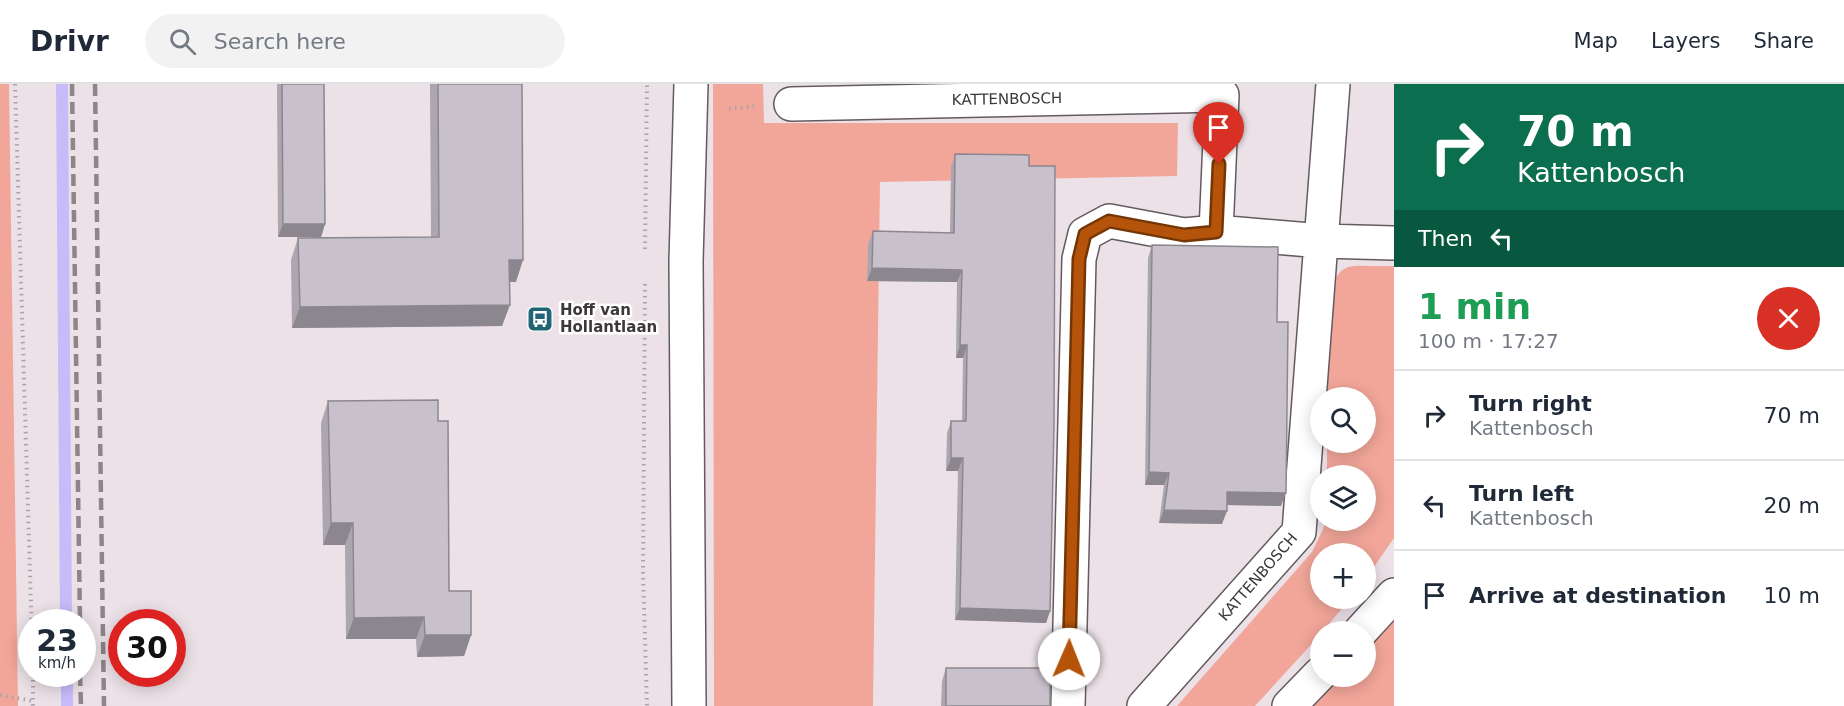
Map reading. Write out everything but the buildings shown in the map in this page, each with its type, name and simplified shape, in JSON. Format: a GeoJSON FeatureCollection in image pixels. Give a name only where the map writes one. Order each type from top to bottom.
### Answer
{"type":"FeatureCollection","features":[{"type":"Feature","properties":{"kind":"street"},"geometry":{"type":"LineString","coordinates":[[689,706],[686,261],[691,84]]}},
{"type":"Feature","properties":{"kind":"street","name":"KATTENBOSCH"},"geometry":{"type":"LineString","coordinates":[[1144,706],[1299,532],[1333,84]]}},
{"type":"Feature","properties":{"kind":"street","name":"KATTENBOSCH"},"geometry":{"type":"LineString","coordinates":[[791,104],[1222,89],[1216,232]]}},
{"type":"Feature","properties":{"kind":"street"},"geometry":{"type":"LineString","coordinates":[[1068,706],[1079,259],[1085,234],[1109,221],[1184,235],[1216,232],[1322,241],[1394,243]]}},
{"type":"Feature","properties":{"kind":"street"},"geometry":{"type":"LineString","coordinates":[[1370,621],[1394,595]]}},
{"type":"Feature","properties":{"kind":"street"},"geometry":{"type":"LineString","coordinates":[[1290,706],[1310,685]]}},
{"type":"Feature","properties":{"kind":"path"},"geometry":{"type":"LineString","coordinates":[[15,84],[31,609]]}},
{"type":"Feature","properties":{"kind":"path"},"geometry":{"type":"LineString","coordinates":[[645,250],[647,84]]}},
{"type":"Feature","properties":{"kind":"path"},"geometry":{"type":"LineString","coordinates":[[689,160],[730,108],[791,104]]}},
{"type":"Feature","properties":{"kind":"path"},"geometry":{"type":"LineString","coordinates":[[645,274],[643,573],[647,706]]}},
{"type":"Feature","properties":{"kind":"path"},"geometry":{"type":"LineString","coordinates":[[0,695],[33,704],[33,687]]}},
{"type":"Feature","properties":{"kind":"shaded area"},"geometry":{"type":"Polygon","coordinates":[[[0,84],[9,84],[18,706],[0,706],[0,84]]]}},
{"type":"Feature","properties":{"kind":"shaded area"},"geometry":{"type":"Polygon","coordinates":[[[713,84],[763,84],[764,123],[1178,123],[1177,176],[880,182],[873,706],[714,706],[713,84]]]}},
{"type":"Feature","properties":{"kind":"shaded area"},"geometry":{"type":"Polygon","coordinates":[[[1394,266],[1394,538],[1376,564],[1376,543],[1316,543],[1322,531],[1376,531],[1376,465],[1327,465],[1327,453],[1376,453],[1376,387],[1327,387],[1325,348],[1327,307],[1331,290],[1337,276],[1348,267],[1394,266]]]}},
{"type":"Feature","properties":{"kind":"shaded area"},"geometry":{"type":"Polygon","coordinates":[[[1310,554],[1310,609],[1342,609],[1331,621],[1310,621],[1310,646],[1255,706],[1177,706],[1310,554]]]}},
{"type":"Feature","properties":{"kind":"shaded area"},"geometry":{"type":"Polygon","coordinates":[[[1394,608],[1394,706],[1308,706],[1326,687],[1376,687],[1376,630],[1394,608]]]}},
{"type":"Feature","properties":{"kind":"waterway"},"geometry":{"type":"LineString","coordinates":[[62,84],[66,609]]}},
{"type":"Feature","properties":{"kind":"waterway"},"geometry":{"type":"LineString","coordinates":[[67,687],[67,706]]}},
{"type":"Feature","properties":{"kind":"railway"},"geometry":{"type":"LineString","coordinates":[[72,84],[80,609]]}},
{"type":"Feature","properties":{"kind":"railway"},"geometry":{"type":"LineString","coordinates":[[95,84],[104,706]]}},
{"type":"Feature","properties":{"kind":"railway"},"geometry":{"type":"LineString","coordinates":[[80,687],[81,706]]}},
{"type":"Feature","properties":{"kind":"place","name":"Hoff van Hollantlaan"},"geometry":{"type":"Point","coordinates":[540,319]}},
{"type":"Feature","properties":{"kind":"route"},"geometry":{"type":"LineString","coordinates":[[1069,659],[1079,259],[1085,234],[1109,221],[1184,235],[1216,232],[1219,164]]}}]}
